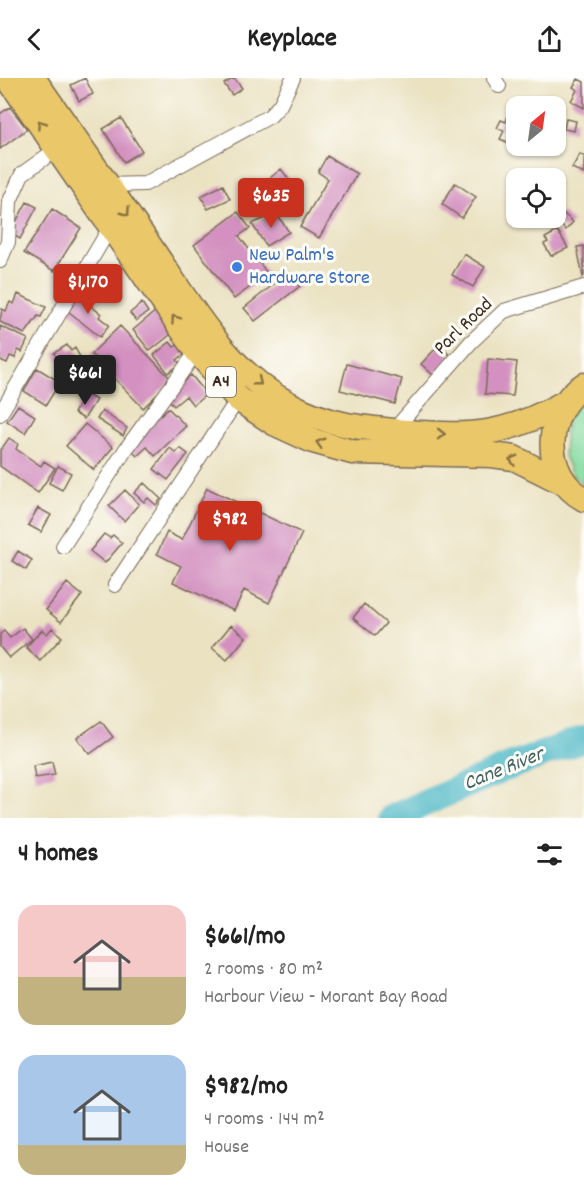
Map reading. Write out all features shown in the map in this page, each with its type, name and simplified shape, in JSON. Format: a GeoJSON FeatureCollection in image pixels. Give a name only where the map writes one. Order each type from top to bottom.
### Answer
{"type":"FeatureCollection","features":[{"type":"Feature","properties":{"kind":"highway","name":"A4"},"geometry":{"type":"LineString","coordinates":[[9,78],[197,351],[238,399],[274,423],[303,437],[352,452],[492,455],[514,459],[566,484],[584,499]]}},
{"type":"Feature","properties":{"kind":"highway","name":"A4"},"geometry":{"type":"LineString","coordinates":[[33,78],[207,330],[259,383],[288,404],[324,420],[362,429],[434,434],[488,434],[514,428],[564,403],[584,385]]}},
{"type":"Feature","properties":{"kind":"highway","name":"A4"},"geometry":{"type":"LineString","coordinates":[[564,403],[554,423],[552,444],[556,465],[566,484]]}},
{"type":"Feature","properties":{"kind":"street"},"geometry":{"type":"LineString","coordinates":[[107,184],[146,184],[270,116],[280,105],[293,78]]}},
{"type":"Feature","properties":{"kind":"street"},"geometry":{"type":"LineString","coordinates":[[0,261],[8,242],[10,201],[22,174],[57,149]]}},
{"type":"Feature","properties":{"kind":"street"},"geometry":{"type":"LineString","coordinates":[[0,414],[111,226]]}},
{"type":"Feature","properties":{"kind":"street","name":"Parl Road"},"geometry":{"type":"LineString","coordinates":[[393,431],[471,342],[504,311],[584,287]]}},
{"type":"Feature","properties":{"kind":"street"},"geometry":{"type":"LineString","coordinates":[[63,546],[126,449],[197,351]]}},
{"type":"Feature","properties":{"kind":"street"},"geometry":{"type":"LineString","coordinates":[[115,585],[238,399]]}},
{"type":"Feature","properties":{"kind":"green space"},"geometry":{"type":"Polygon","coordinates":[[[584,396],[584,486],[572,474],[564,456],[566,419],[584,396]]]}},
{"type":"Feature","properties":{"kind":"building"},"geometry":{"type":"Polygon","coordinates":[[[85,78],[93,94],[79,101],[71,85],[85,78]]]}},
{"type":"Feature","properties":{"kind":"building"},"geometry":{"type":"Polygon","coordinates":[[[234,78],[242,88],[232,95],[224,84],[234,78]]]}},
{"type":"Feature","properties":{"kind":"building"},"geometry":{"type":"Polygon","coordinates":[[[578,79],[584,82],[584,108],[571,101],[577,90],[573,87],[578,79]]]}},
{"type":"Feature","properties":{"kind":"building"},"geometry":{"type":"Polygon","coordinates":[[[10,107],[27,129],[0,149],[0,114],[10,107]]]}},
{"type":"Feature","properties":{"kind":"building"},"geometry":{"type":"Polygon","coordinates":[[[121,118],[142,151],[124,162],[103,129],[121,118]]]}},
{"type":"Feature","properties":{"kind":"building"},"geometry":{"type":"Polygon","coordinates":[[[566,119],[576,121],[574,131],[566,129],[566,119]]]}},
{"type":"Feature","properties":{"kind":"building"},"geometry":{"type":"Polygon","coordinates":[[[501,120],[506,122],[506,142],[500,139],[504,131],[497,128],[501,120]]]}},
{"type":"Feature","properties":{"kind":"building"},"geometry":{"type":"Polygon","coordinates":[[[580,154],[584,156],[584,174],[572,168],[580,154]]]}},
{"type":"Feature","properties":{"kind":"building"},"geometry":{"type":"Polygon","coordinates":[[[327,156],[357,174],[319,238],[300,227],[328,179],[318,172],[327,156]]]}},
{"type":"Feature","properties":{"kind":"building"},"geometry":{"type":"Polygon","coordinates":[[[281,169],[295,187],[270,206],[256,189],[281,169]]]}},
{"type":"Feature","properties":{"kind":"building"},"geometry":{"type":"Polygon","coordinates":[[[455,183],[476,197],[462,218],[442,204],[455,183]]]}},
{"type":"Feature","properties":{"kind":"building"},"geometry":{"type":"Polygon","coordinates":[[[223,185],[230,199],[208,209],[201,196],[223,185]]]}},
{"type":"Feature","properties":{"kind":"building"},"geometry":{"type":"Polygon","coordinates":[[[27,202],[37,207],[20,239],[10,233],[27,202]]]}},
{"type":"Feature","properties":{"kind":"building"},"geometry":{"type":"Polygon","coordinates":[[[52,209],[81,228],[54,271],[24,253],[52,209]]]}},
{"type":"Feature","properties":{"kind":"building","name":"New Palm's Hardware Store"},"geometry":{"type":"Polygon","coordinates":[[[238,212],[250,228],[239,236],[268,274],[234,299],[194,245],[238,212]]]}},
{"type":"Feature","properties":{"kind":"building"},"geometry":{"type":"Polygon","coordinates":[[[276,213],[289,232],[266,246],[252,224],[276,213]]]}},
{"type":"Feature","properties":{"kind":"building"},"geometry":{"type":"Polygon","coordinates":[[[566,216],[573,222],[566,230],[564,228],[566,228],[566,216]]]}},
{"type":"Feature","properties":{"kind":"building"},"geometry":{"type":"Polygon","coordinates":[[[558,231],[568,248],[551,256],[544,244],[548,242],[545,238],[558,231]]]}},
{"type":"Feature","properties":{"kind":"building"},"geometry":{"type":"Polygon","coordinates":[[[584,246],[584,276],[583,277],[577,247],[584,246]]]}},
{"type":"Feature","properties":{"kind":"building"},"geometry":{"type":"Polygon","coordinates":[[[464,254],[485,267],[473,287],[452,275],[464,254]]]}},
{"type":"Feature","properties":{"kind":"building"},"geometry":{"type":"Polygon","coordinates":[[[289,272],[300,286],[255,321],[244,308],[289,272]]]}},
{"type":"Feature","properties":{"kind":"building"},"geometry":{"type":"Polygon","coordinates":[[[82,293],[90,299],[87,303],[101,314],[99,317],[109,325],[100,337],[68,311],[82,293]]]}},
{"type":"Feature","properties":{"kind":"building"},"geometry":{"type":"Polygon","coordinates":[[[18,294],[46,307],[41,317],[38,316],[25,334],[0,322],[2,309],[6,311],[10,302],[14,304],[18,294]]]}},
{"type":"Feature","properties":{"kind":"building"},"geometry":{"type":"Polygon","coordinates":[[[142,303],[148,312],[136,321],[130,313],[142,303]]]}},
{"type":"Feature","properties":{"kind":"building"},"geometry":{"type":"Polygon","coordinates":[[[157,310],[175,331],[150,351],[133,330],[157,310]]]}},
{"type":"Feature","properties":{"kind":"building"},"geometry":{"type":"Polygon","coordinates":[[[0,326],[28,339],[22,352],[18,350],[15,358],[10,356],[7,363],[0,360],[0,326]]]}},
{"type":"Feature","properties":{"kind":"building"},"geometry":{"type":"Polygon","coordinates":[[[120,326],[172,380],[143,408],[91,354],[120,326]]]}},
{"type":"Feature","properties":{"kind":"building"},"geometry":{"type":"Polygon","coordinates":[[[170,342],[174,347],[180,343],[187,352],[177,360],[180,364],[168,373],[154,355],[170,342]]]}},
{"type":"Feature","properties":{"kind":"building"},"geometry":{"type":"Polygon","coordinates":[[[67,345],[71,351],[75,348],[80,357],[62,367],[54,353],[67,345]]]}},
{"type":"Feature","properties":{"kind":"building"},"geometry":{"type":"Polygon","coordinates":[[[439,345],[451,356],[433,375],[421,364],[439,345]]]}},
{"type":"Feature","properties":{"kind":"building"},"geometry":{"type":"Polygon","coordinates":[[[488,359],[517,362],[513,396],[485,394],[488,359]]]}},
{"type":"Feature","properties":{"kind":"building"},"geometry":{"type":"Polygon","coordinates":[[[347,364],[402,379],[395,404],[340,390],[347,364]]]}},
{"type":"Feature","properties":{"kind":"building"},"geometry":{"type":"Polygon","coordinates":[[[37,368],[60,382],[46,405],[24,391],[37,368]]]}},
{"type":"Feature","properties":{"kind":"building"},"geometry":{"type":"Polygon","coordinates":[[[191,375],[207,394],[193,405],[186,396],[174,406],[166,396],[191,375]]]}},
{"type":"Feature","properties":{"kind":"building"},"geometry":{"type":"Polygon","coordinates":[[[86,394],[96,400],[84,419],[74,413],[86,394]]]}},
{"type":"Feature","properties":{"kind":"building"},"geometry":{"type":"Polygon","coordinates":[[[18,405],[35,416],[25,433],[7,421],[18,405]]]}},
{"type":"Feature","properties":{"kind":"building"},"geometry":{"type":"Polygon","coordinates":[[[168,408],[186,426],[155,456],[147,447],[137,456],[128,447],[168,408]]]}},
{"type":"Feature","properties":{"kind":"building"},"geometry":{"type":"Polygon","coordinates":[[[102,411],[127,428],[123,436],[97,419],[102,411]]]}},
{"type":"Feature","properties":{"kind":"building"},"geometry":{"type":"Polygon","coordinates":[[[85,424],[113,447],[94,470],[66,446],[85,424]]]}},
{"type":"Feature","properties":{"kind":"building"},"geometry":{"type":"Polygon","coordinates":[[[9,438],[18,444],[16,449],[41,466],[44,461],[55,468],[38,493],[0,466],[0,451],[9,438]]]}},
{"type":"Feature","properties":{"kind":"building"},"geometry":{"type":"Polygon","coordinates":[[[170,448],[176,453],[180,448],[188,454],[168,480],[154,469],[170,448]]]}},
{"type":"Feature","properties":{"kind":"building"},"geometry":{"type":"Polygon","coordinates":[[[58,466],[71,473],[62,490],[49,483],[58,466]]]}},
{"type":"Feature","properties":{"kind":"building"},"geometry":{"type":"Polygon","coordinates":[[[144,483],[161,499],[156,505],[148,498],[144,502],[134,493],[144,483]]]}},
{"type":"Feature","properties":{"kind":"building"},"geometry":{"type":"Polygon","coordinates":[[[207,488],[302,533],[269,603],[244,590],[234,611],[173,582],[181,566],[157,554],[167,532],[182,540],[207,488]]]}},
{"type":"Feature","properties":{"kind":"building"},"geometry":{"type":"Polygon","coordinates":[[[125,490],[139,504],[124,521],[109,506],[125,490]]]}},
{"type":"Feature","properties":{"kind":"building"},"geometry":{"type":"Polygon","coordinates":[[[38,508],[51,515],[41,532],[28,525],[38,508]]]}},
{"type":"Feature","properties":{"kind":"building"},"geometry":{"type":"Polygon","coordinates":[[[104,534],[110,538],[113,535],[122,543],[105,563],[90,551],[104,534]]]}},
{"type":"Feature","properties":{"kind":"building"},"geometry":{"type":"Polygon","coordinates":[[[18,551],[32,560],[26,570],[12,561],[18,551]]]}},
{"type":"Feature","properties":{"kind":"building"},"geometry":{"type":"Polygon","coordinates":[[[67,583],[82,595],[61,622],[46,610],[67,583]]]}},
{"type":"Feature","properties":{"kind":"building"},"geometry":{"type":"Polygon","coordinates":[[[364,604],[386,623],[375,636],[353,618],[364,604]]]}},
{"type":"Feature","properties":{"kind":"building"},"geometry":{"type":"Polygon","coordinates":[[[231,625],[246,637],[227,660],[212,648],[231,625]]]}},
{"type":"Feature","properties":{"kind":"building"},"geometry":{"type":"Polygon","coordinates":[[[23,628],[32,639],[9,658],[0,647],[0,634],[4,631],[10,638],[23,628]]]}},
{"type":"Feature","properties":{"kind":"building"},"geometry":{"type":"Polygon","coordinates":[[[52,628],[62,637],[40,661],[26,647],[42,630],[47,634],[52,628]]]}},
{"type":"Feature","properties":{"kind":"building"},"geometry":{"type":"Polygon","coordinates":[[[101,721],[113,737],[90,754],[77,738],[101,721]]]}},
{"type":"Feature","properties":{"kind":"building"},"geometry":{"type":"Polygon","coordinates":[[[52,762],[55,775],[35,778],[33,766],[52,762]]]}},
{"type":"Feature","properties":{"kind":"waterway","name":"Cane River"},"geometry":{"type":"LineString","coordinates":[[391,818],[503,769],[584,739]]}},
{"type":"Feature","properties":{"kind":"place","name":"New Palm's Hardware Store"},"geometry":{"type":"Point","coordinates":[237,267]}}]}
